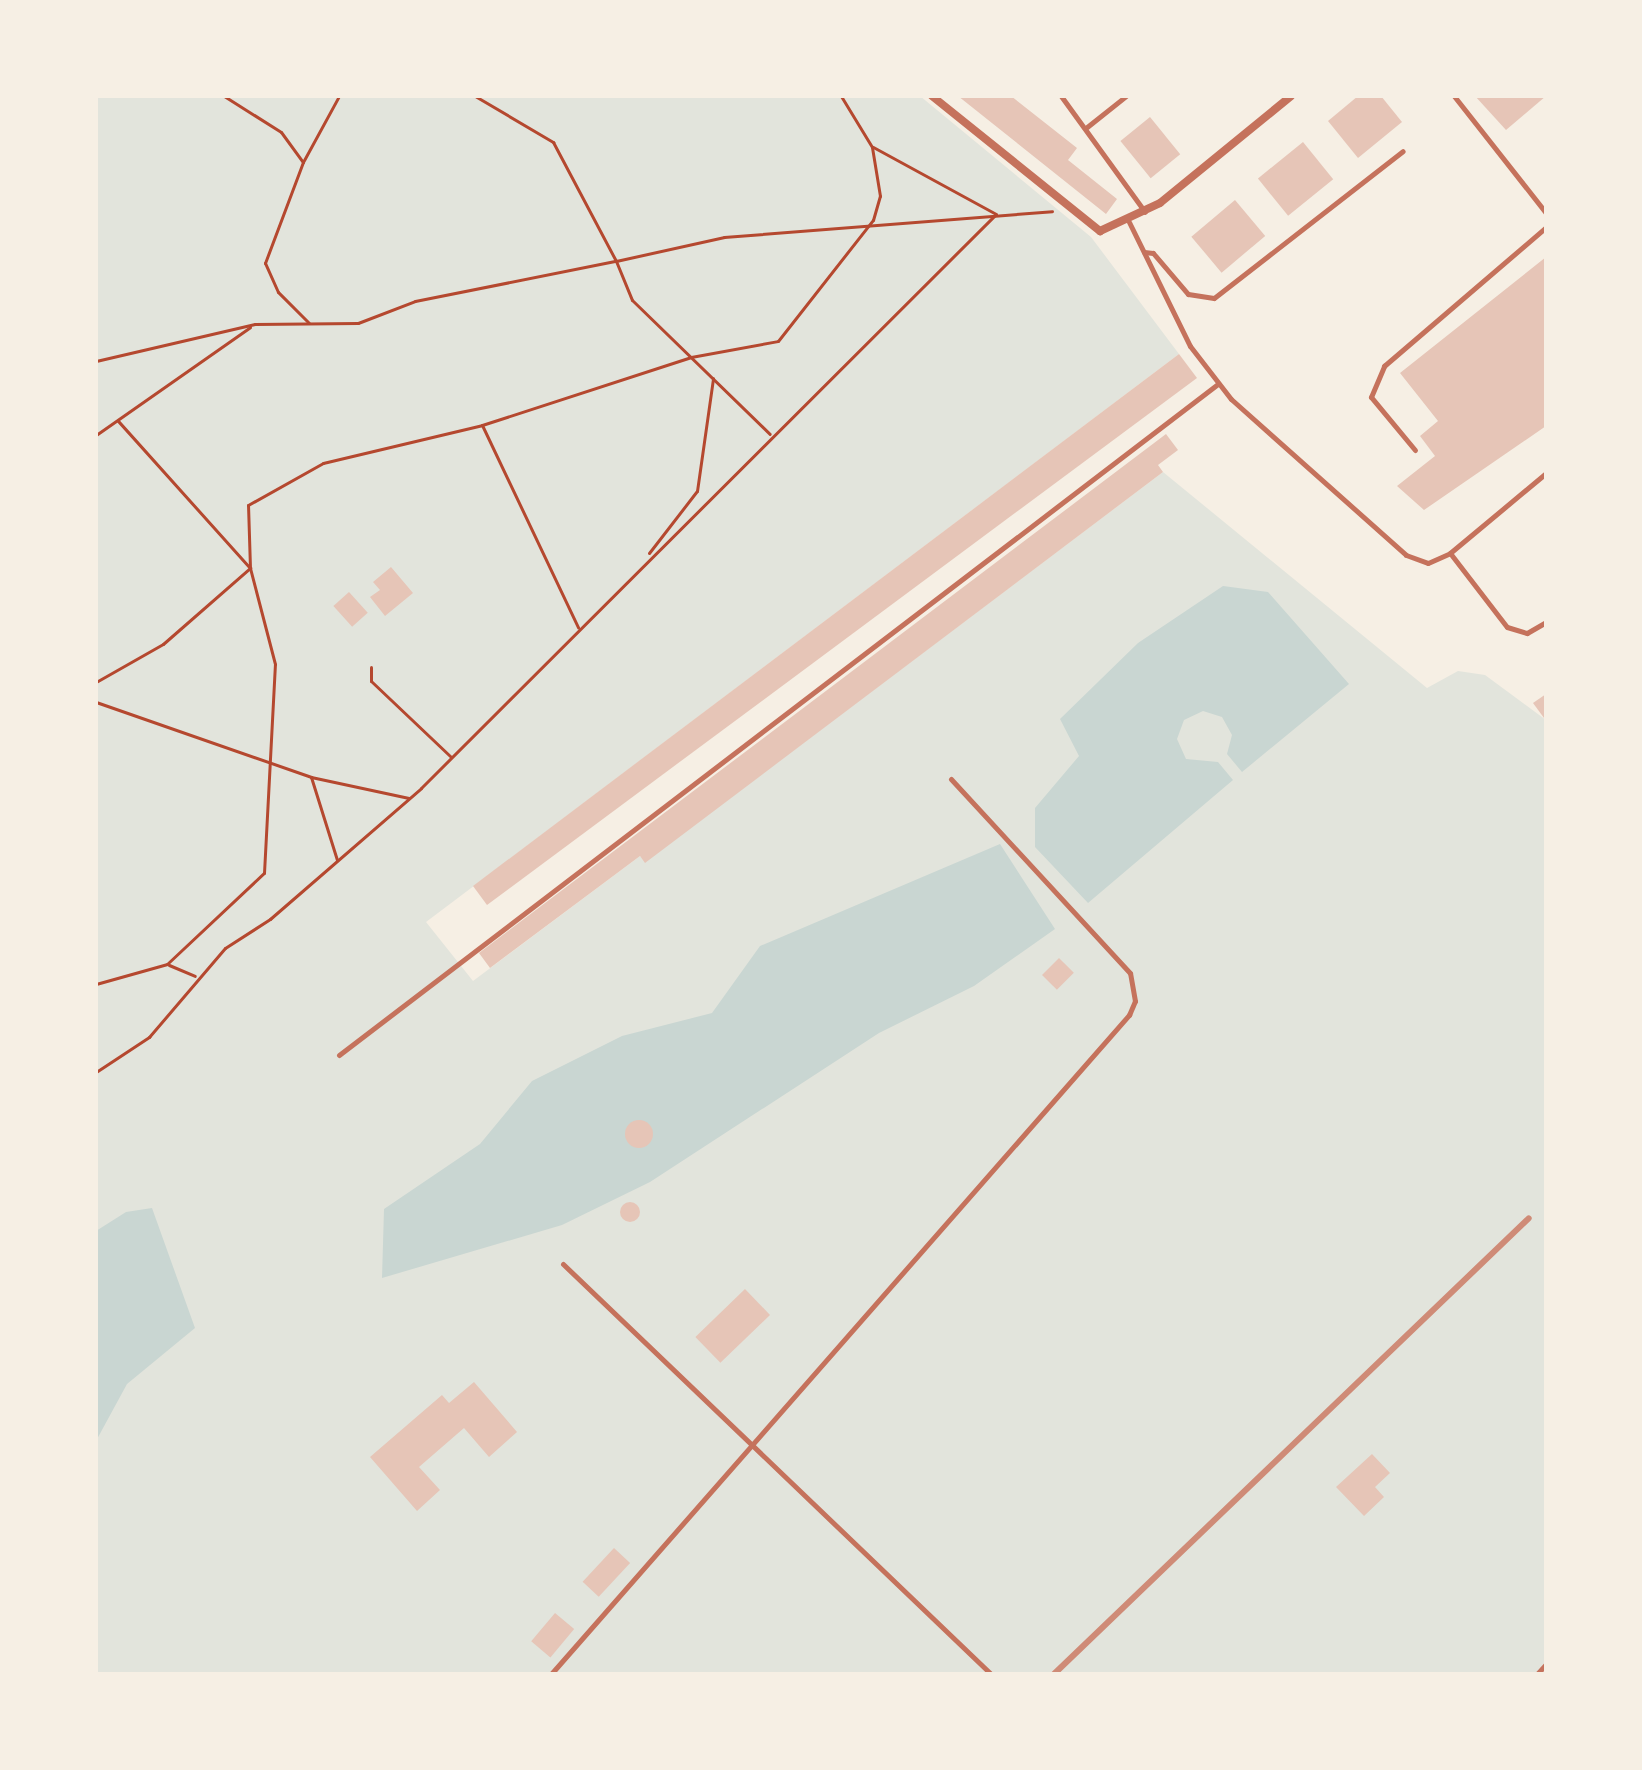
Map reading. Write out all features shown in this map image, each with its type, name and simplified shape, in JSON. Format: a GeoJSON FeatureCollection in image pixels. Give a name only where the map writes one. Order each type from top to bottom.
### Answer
{"type":"FeatureCollection","features":[{"type":"Feature","properties":{"kind":"street"},"geometry":{"type":"LineString","coordinates":[[932,96],[1100,231],[1129,222],[1146,212],[1291,96]]}},
{"type":"Feature","properties":{"kind":"lane"},"geometry":{"type":"LineString","coordinates":[[1061,96],[1087,127],[1146,212]]}},
{"type":"Feature","properties":{"kind":"lane"},"geometry":{"type":"LineString","coordinates":[[1087,127],[1126,96]]}},
{"type":"Feature","properties":{"kind":"lane"},"geometry":{"type":"LineString","coordinates":[[1454,96],[1546,213]]}},
{"type":"Feature","properties":{"kind":"lane"},"geometry":{"type":"LineString","coordinates":[[1144,252],[1153,253],[1188,294],[1214,298],[1403,151]]}},
{"type":"Feature","properties":{"kind":"lane"},"geometry":{"type":"LineString","coordinates":[[1129,222],[1218,384],[1406,555],[1428,563],[1450,553],[1546,473]]}},
{"type":"Feature","properties":{"kind":"lane"},"geometry":{"type":"LineString","coordinates":[[1415,450],[1371,397],[1384,366],[1546,227]]}},
{"type":"Feature","properties":{"kind":"lane"},"geometry":{"type":"LineString","coordinates":[[339,1055],[1218,384]]}},
{"type":"Feature","properties":{"kind":"lane"},"geometry":{"type":"LineString","coordinates":[[1450,553],[1507,627],[1527,633],[1546,622]]}},
{"type":"Feature","properties":{"kind":"lane"},"geometry":{"type":"LineString","coordinates":[[551,1674],[755,1449],[1135,1001],[1130,973],[951,779]]}},
{"type":"Feature","properties":{"kind":"lane"},"geometry":{"type":"LineString","coordinates":[[563,1264],[991,1674]]}},
{"type":"Feature","properties":{"kind":"lane"},"geometry":{"type":"LineString","coordinates":[[1537,1674],[1546,1664]]}},
{"type":"Feature","properties":{"kind":"path"},"geometry":{"type":"LineString","coordinates":[[224,96],[281,132],[303,162]]}},
{"type":"Feature","properties":{"kind":"path"},"geometry":{"type":"LineString","coordinates":[[309,323],[278,292],[265,263],[303,162],[339,96]]}},
{"type":"Feature","properties":{"kind":"path"},"geometry":{"type":"LineString","coordinates":[[475,96],[553,142],[616,261],[632,300],[770,434]]}},
{"type":"Feature","properties":{"kind":"path"},"geometry":{"type":"LineString","coordinates":[[96,984],[167,964],[264,873],[275,664],[250,568],[248,505],[323,463],[482,425],[691,357],[778,341],[873,220],[880,196],[872,147],[841,96]]}},
{"type":"Feature","properties":{"kind":"path"},"geometry":{"type":"LineString","coordinates":[[872,147],[996,214]]}},
{"type":"Feature","properties":{"kind":"path"},"geometry":{"type":"LineString","coordinates":[[96,361],[254,325],[358,323],[415,301],[724,237],[873,220],[1063,209]]}},
{"type":"Feature","properties":{"kind":"path"},"geometry":{"type":"LineString","coordinates":[[96,1072],[149,1037],[195,976],[409,798],[770,434],[996,214]]}},
{"type":"Feature","properties":{"kind":"path"},"geometry":{"type":"LineString","coordinates":[[96,435],[254,325]]}},
{"type":"Feature","properties":{"kind":"path"},"geometry":{"type":"LineString","coordinates":[[641,564],[697,491],[713,378]]}},
{"type":"Feature","properties":{"kind":"path"},"geometry":{"type":"LineString","coordinates":[[118,421],[250,568]]}},
{"type":"Feature","properties":{"kind":"path"},"geometry":{"type":"LineString","coordinates":[[482,425],[578,628]]}},
{"type":"Feature","properties":{"kind":"path"},"geometry":{"type":"LineString","coordinates":[[96,682],[163,644],[250,568]]}},
{"type":"Feature","properties":{"kind":"path"},"geometry":{"type":"LineString","coordinates":[[371,667],[371,681],[451,757]]}},
{"type":"Feature","properties":{"kind":"path"},"geometry":{"type":"LineString","coordinates":[[96,702],[311,777],[409,798]]}},
{"type":"Feature","properties":{"kind":"path"},"geometry":{"type":"LineString","coordinates":[[311,777],[337,860]]}},
{"type":"Feature","properties":{"kind":"path"},"geometry":{"type":"LineString","coordinates":[[167,964],[195,976]]}},
{"type":"Feature","properties":{"kind":"shaded area"},"geometry":{"type":"Polygon","coordinates":[[[96,96],[920,96],[1091,237],[1179,354],[426,922],[473,981],[640,856],[645,862],[1163,472],[1427,688],[1458,671],[1485,675],[1546,720],[1546,1674],[96,1674],[96,96]]]}},
{"type":"Feature","properties":{"kind":"shaded area"},"geometry":{"type":"Polygon","coordinates":[[[1223,586],[1268,592],[1349,684],[1242,772],[1227,754],[1232,735],[1222,717],[1203,711],[1184,720],[1177,739],[1186,759],[1218,762],[1233,780],[1088,903],[1035,847],[1035,808],[1079,756],[1060,719],[1138,643],[1223,586]]]}},
{"type":"Feature","properties":{"kind":"shaded area"},"geometry":{"type":"Polygon","coordinates":[[[1000,844],[1055,929],[974,986],[879,1033],[650,1182],[562,1225],[382,1278],[384,1209],[480,1144],[532,1081],[622,1036],[712,1013],[760,946],[1000,844]]]}},
{"type":"Feature","properties":{"kind":"shaded area"},"geometry":{"type":"Polygon","coordinates":[[[152,1208],[195,1328],[127,1384],[96,1441],[96,1231],[126,1212],[152,1208]]]}},
{"type":"Feature","properties":{"kind":"building"},"geometry":{"type":"Polygon","coordinates":[[[958,96],[1011,96],[1077,148],[1068,160],[1117,199],[1106,214],[958,96]]]}},
{"type":"Feature","properties":{"kind":"building"},"geometry":{"type":"Polygon","coordinates":[[[1358,96],[1381,96],[1402,122],[1358,158],[1328,121],[1358,96]]]}},
{"type":"Feature","properties":{"kind":"building"},"geometry":{"type":"Polygon","coordinates":[[[1475,96],[1546,96],[1506,130],[1475,96]]]}},
{"type":"Feature","properties":{"kind":"building"},"geometry":{"type":"Polygon","coordinates":[[[1150,117],[1180,154],[1151,178],[1120,141],[1150,117]]]}},
{"type":"Feature","properties":{"kind":"building"},"geometry":{"type":"Polygon","coordinates":[[[1303,142],[1333,179],[1288,216],[1258,179],[1303,142]]]}},
{"type":"Feature","properties":{"kind":"building"},"geometry":{"type":"Polygon","coordinates":[[[1235,200],[1265,236],[1222,273],[1191,237],[1235,200]]]}},
{"type":"Feature","properties":{"kind":"building"},"geometry":{"type":"Polygon","coordinates":[[[1546,257],[1546,426],[1424,510],[1397,486],[1435,456],[1420,436],[1438,421],[1400,373],[1546,257]]]}},
{"type":"Feature","properties":{"kind":"building"},"geometry":{"type":"Polygon","coordinates":[[[1179,354],[1197,378],[487,905],[473,886],[1179,354]]]}},
{"type":"Feature","properties":{"kind":"building"},"geometry":{"type":"Polygon","coordinates":[[[1166,434],[1178,450],[1158,465],[1163,472],[645,863],[640,856],[490,968],[479,953],[1166,434]]]}},
{"type":"Feature","properties":{"kind":"building"},"geometry":{"type":"Polygon","coordinates":[[[391,567],[413,593],[385,616],[370,597],[380,590],[373,582],[391,567]]]}},
{"type":"Feature","properties":{"kind":"building"},"geometry":{"type":"Polygon","coordinates":[[[349,592],[368,613],[352,627],[333,606],[349,592]]]}},
{"type":"Feature","properties":{"kind":"building"},"geometry":{"type":"Polygon","coordinates":[[[1546,694],[1546,717],[1544,718],[1533,703],[1546,694]]]}},
{"type":"Feature","properties":{"kind":"building"},"geometry":{"type":"Polygon","coordinates":[[[1059,958],[1074,973],[1057,990],[1042,975],[1059,958]]]}},
{"type":"Feature","properties":{"kind":"building"},"geometry":{"type":"Polygon","coordinates":[[[639,1120],[649,1124],[653,1134],[649,1144],[639,1148],[629,1144],[625,1134],[629,1124],[639,1120]]]}},
{"type":"Feature","properties":{"kind":"building"},"geometry":{"type":"Polygon","coordinates":[[[630,1202],[637,1205],[640,1212],[637,1219],[630,1222],[623,1219],[620,1212],[623,1205],[630,1202]]]}},
{"type":"Feature","properties":{"kind":"building"},"geometry":{"type":"Polygon","coordinates":[[[745,1289],[770,1315],[720,1363],[695,1337],[745,1289]]]}},
{"type":"Feature","properties":{"kind":"building"},"geometry":{"type":"Polygon","coordinates":[[[474,1382],[517,1432],[489,1457],[464,1428],[419,1467],[440,1490],[417,1511],[370,1457],[442,1395],[449,1403],[474,1382]]]}},
{"type":"Feature","properties":{"kind":"building"},"geometry":{"type":"Polygon","coordinates":[[[1372,1454],[1390,1473],[1375,1487],[1384,1497],[1364,1516],[1336,1487],[1372,1454]]]}},
{"type":"Feature","properties":{"kind":"building"},"geometry":{"type":"Polygon","coordinates":[[[614,1548],[630,1563],[599,1597],[583,1582],[614,1548]]]}},
{"type":"Feature","properties":{"kind":"building"},"geometry":{"type":"Polygon","coordinates":[[[555,1613],[574,1629],[550,1657],[531,1641],[555,1613]]]}},
{"type":"Feature","properties":{"kind":"railway"},"geometry":{"type":"LineString","coordinates":[[1054,1674],[1529,1218]]}}]}
